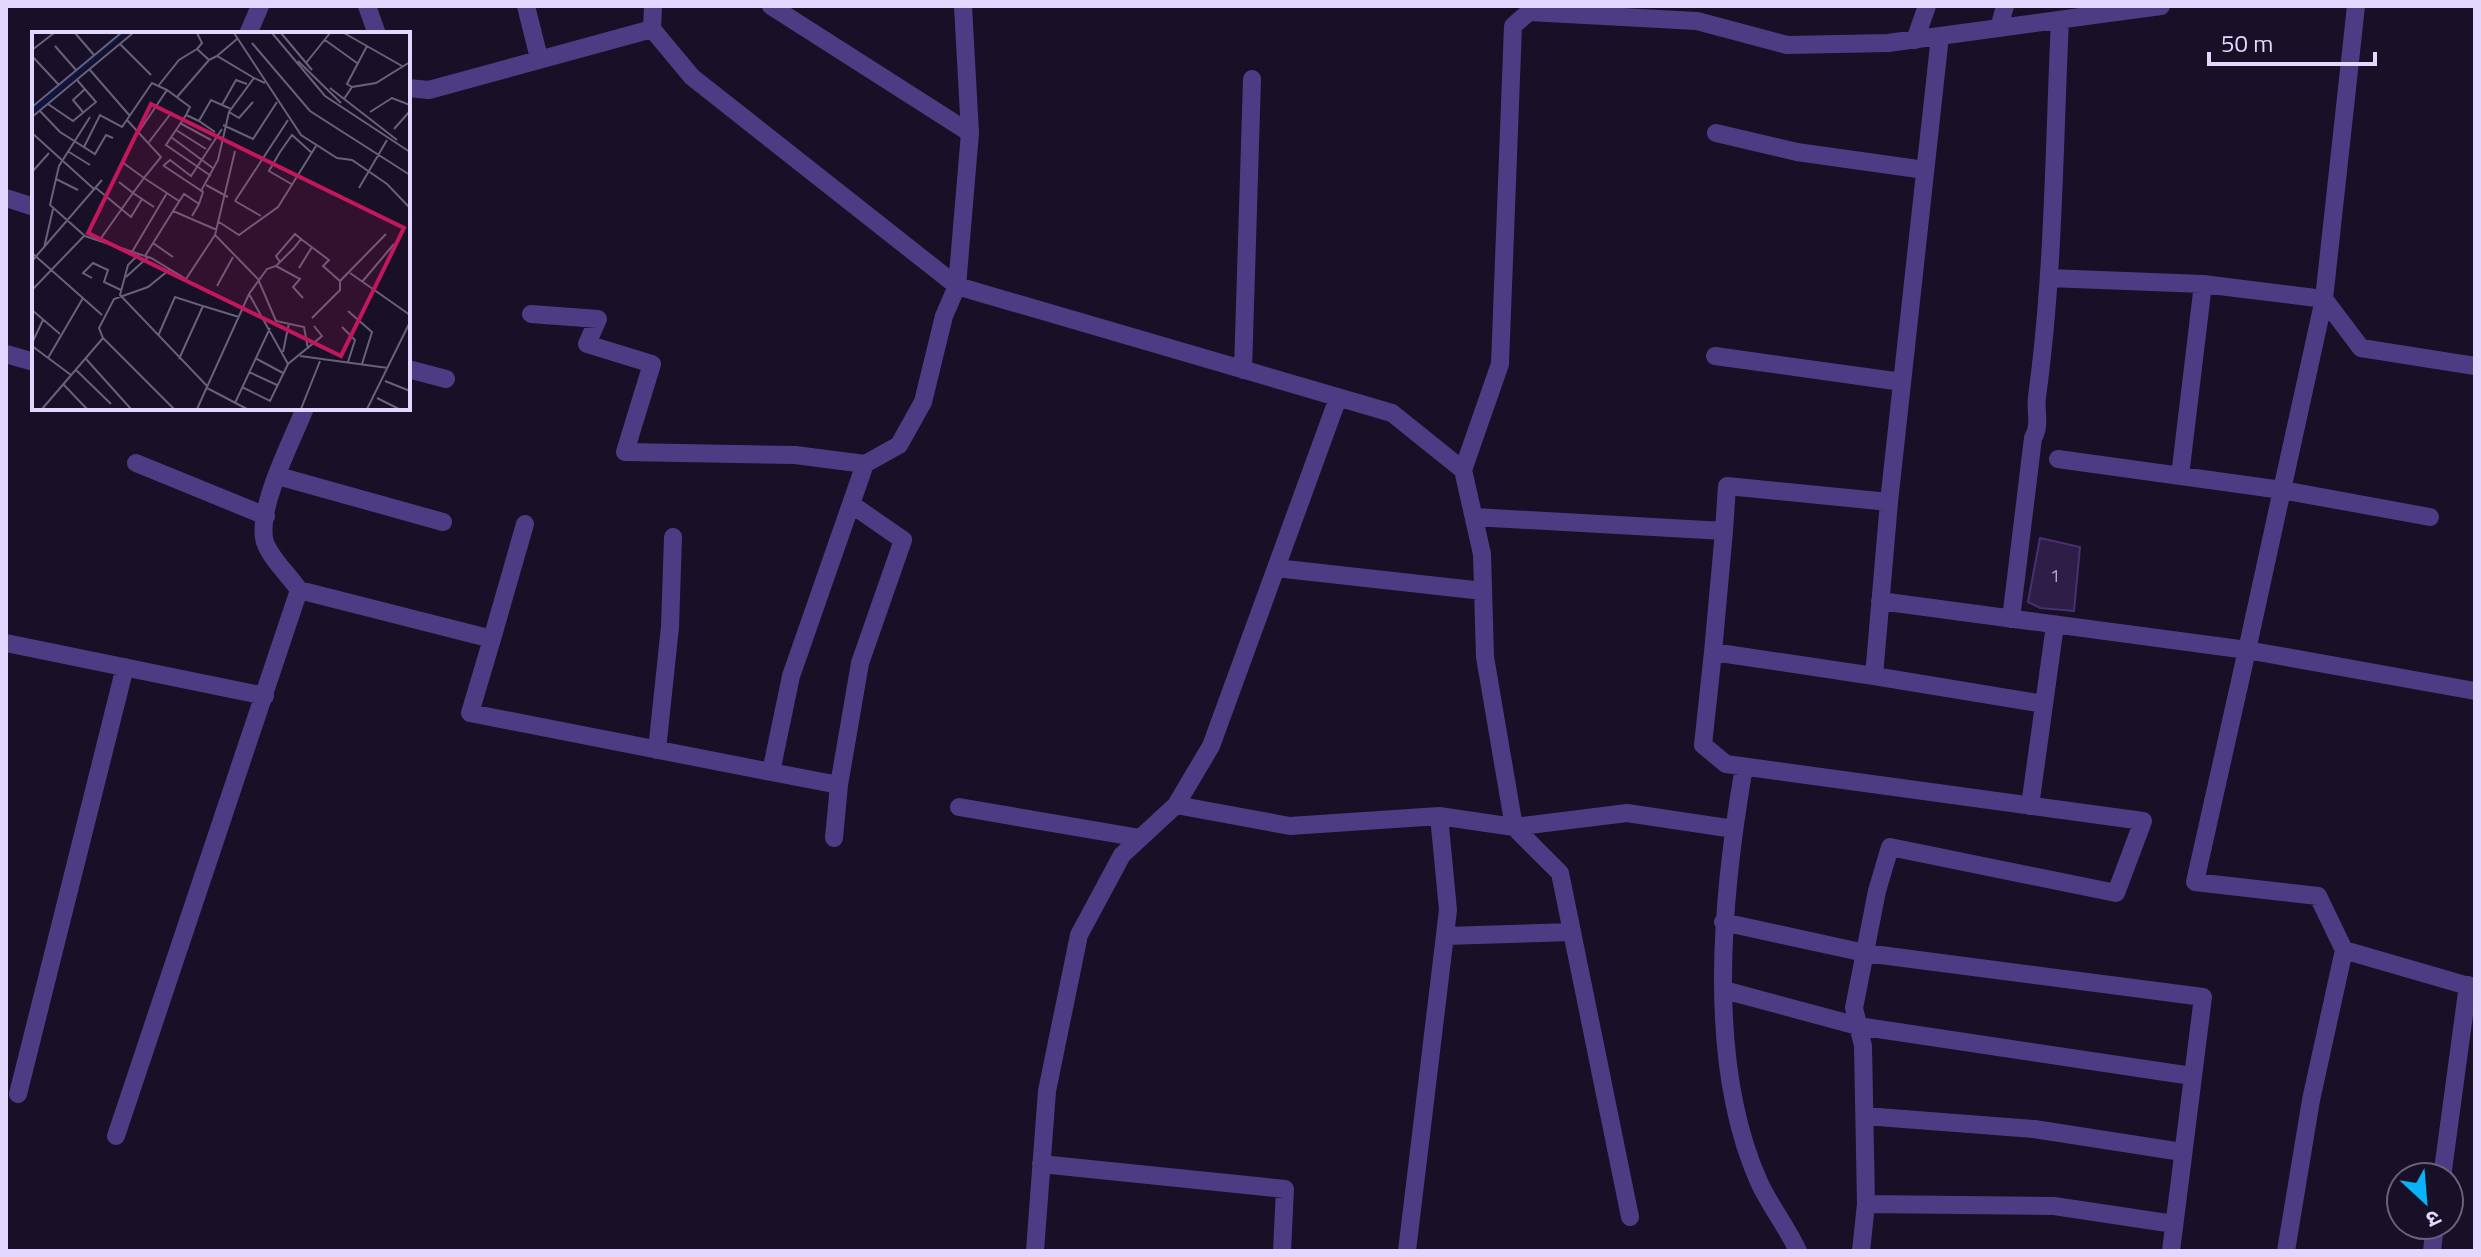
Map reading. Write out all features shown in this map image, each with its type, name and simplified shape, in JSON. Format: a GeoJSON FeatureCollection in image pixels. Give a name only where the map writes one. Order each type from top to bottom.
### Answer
{"type":"FeatureCollection","features":[{"type":"Feature","properties":{"kind":"street"},"geometry":{"type":"LineString","coordinates":[[249,32],[260,6]]}},
{"type":"Feature","properties":{"kind":"street"},"geometry":{"type":"LineString","coordinates":[[367,6],[376,32]]}},
{"type":"Feature","properties":{"kind":"street"},"geometry":{"type":"LineString","coordinates":[[526,6],[539,58]]}},
{"type":"Feature","properties":{"kind":"street"},"geometry":{"type":"LineString","coordinates":[[653,6],[652,29],[692,77],[957,286],[1392,413],[1463,470]]}},
{"type":"Feature","properties":{"kind":"street"},"geometry":{"type":"LineString","coordinates":[[771,6],[970,133]]}},
{"type":"Feature","properties":{"kind":"street"},"geometry":{"type":"LineString","coordinates":[[531,314],[598,319],[587,344],[652,364],[625,452],[795,455],[865,464],[899,445],[923,402],[944,316],[957,286],[970,133],[963,6]]}},
{"type":"Feature","properties":{"kind":"street"},"geometry":{"type":"LineString","coordinates":[[1915,40],[1927,6]]}},
{"type":"Feature","properties":{"kind":"street"},"geometry":{"type":"LineString","coordinates":[[1999,28],[2005,6]]}},
{"type":"Feature","properties":{"kind":"street"},"geometry":{"type":"LineString","coordinates":[[1630,1217],[1560,873],[1514,827],[1485,657],[1482,554],[1463,470],[1500,364],[1513,26],[1529,12],[1700,13],[1787,45],[1915,40],[2161,6]]}},
{"type":"Feature","properties":{"kind":"street"},"geometry":{"type":"LineString","coordinates":[[2286,1251],[2311,1100],[2344,950],[2318,896],[2195,882],[2324,299],[2356,6]]}},
{"type":"Feature","properties":{"kind":"street"},"geometry":{"type":"LineString","coordinates":[[2011,619],[2033,438],[2039,429],[2036,407],[2047,325],[2060,20]]}},
{"type":"Feature","properties":{"kind":"street"},"geometry":{"type":"LineString","coordinates":[[410,88],[429,90],[652,29]]}},
{"type":"Feature","properties":{"kind":"street"},"geometry":{"type":"LineString","coordinates":[[1874,676],[1889,502],[1940,36]]}},
{"type":"Feature","properties":{"kind":"street"},"geometry":{"type":"LineString","coordinates":[[1243,370],[1252,79]]}},
{"type":"Feature","properties":{"kind":"street"},"geometry":{"type":"LineString","coordinates":[[1716,133],[1797,152],[1925,170]]}},
{"type":"Feature","properties":{"kind":"street"},"geometry":{"type":"LineString","coordinates":[[6,198],[32,206]]}},
{"type":"Feature","properties":{"kind":"street"},"geometry":{"type":"LineString","coordinates":[[2049,278],[2203,284],[2324,299],[2361,348],[2475,366]]}},
{"type":"Feature","properties":{"kind":"street"},"geometry":{"type":"LineString","coordinates":[[2180,476],[2203,284]]}},
{"type":"Feature","properties":{"kind":"street"},"geometry":{"type":"LineString","coordinates":[[6,354],[32,361]]}},
{"type":"Feature","properties":{"kind":"street"},"geometry":{"type":"LineString","coordinates":[[1715,356],[1902,382]]}},
{"type":"Feature","properties":{"kind":"street"},"geometry":{"type":"LineString","coordinates":[[410,370],[446,379]]}},
{"type":"Feature","properties":{"kind":"street"},"geometry":{"type":"LineString","coordinates":[[1035,1251],[1047,1091],[1079,935],[1122,855],[1176,805],[1211,746],[1338,398]]}},
{"type":"Feature","properties":{"kind":"street"},"geometry":{"type":"LineString","coordinates":[[304,410],[278,476],[266,516],[264,541],[299,590],[492,639]]}},
{"type":"Feature","properties":{"kind":"street"},"geometry":{"type":"LineString","coordinates":[[2058,459],[2282,490],[2430,517]]}},
{"type":"Feature","properties":{"kind":"street"},"geometry":{"type":"LineString","coordinates":[[136,463],[266,516]]}},
{"type":"Feature","properties":{"kind":"street"},"geometry":{"type":"LineString","coordinates":[[771,772],[791,676],[865,464]]}},
{"type":"Feature","properties":{"kind":"street"},"geometry":{"type":"LineString","coordinates":[[278,476],[443,522]]}},
{"type":"Feature","properties":{"kind":"street"},"geometry":{"type":"LineString","coordinates":[[1861,1251],[1866,1204],[1863,1046],[1854,1008],[1877,891],[1890,847],[2116,893],[2143,821],[1726,764],[1703,745],[1727,486],[1889,502]]}},
{"type":"Feature","properties":{"kind":"street"},"geometry":{"type":"LineString","coordinates":[[834,838],[839,785],[860,663],[903,540],[851,504]]}},
{"type":"Feature","properties":{"kind":"street"},"geometry":{"type":"LineString","coordinates":[[1474,517],[1724,531]]}},
{"type":"Feature","properties":{"kind":"street"},"geometry":{"type":"LineString","coordinates":[[525,524],[470,713],[839,785]]}},
{"type":"Feature","properties":{"kind":"street"},"geometry":{"type":"LineString","coordinates":[[657,750],[670,627],[673,537]]}},
{"type":"Feature","properties":{"kind":"street"},"geometry":{"type":"LineString","coordinates":[[1276,568],[1483,591]]}},
{"type":"Feature","properties":{"kind":"street"},"geometry":{"type":"LineString","coordinates":[[116,1136],[299,590]]}},
{"type":"Feature","properties":{"kind":"street"},"geometry":{"type":"LineString","coordinates":[[1880,601],[2247,650],[2475,691]]}},
{"type":"Feature","properties":{"kind":"street"},"geometry":{"type":"LineString","coordinates":[[2030,806],[2055,625]]}},
{"type":"Feature","properties":{"kind":"street"},"geometry":{"type":"LineString","coordinates":[[6,643],[265,696]]}},
{"type":"Feature","properties":{"kind":"street"},"geometry":{"type":"LineString","coordinates":[[1713,652],[2044,704]]}},
{"type":"Feature","properties":{"kind":"street"},"geometry":{"type":"LineString","coordinates":[[18,1094],[125,667]]}},
{"type":"Feature","properties":{"kind":"street"},"geometry":{"type":"LineString","coordinates":[[1744,767],[1723,922],[1724,990],[1735,1111],[1759,1182],[1798,1251]]}},
{"type":"Feature","properties":{"kind":"street"},"geometry":{"type":"LineString","coordinates":[[1176,805],[1290,826],[1439,816],[1514,827],[1627,813],[1734,829]]}},
{"type":"Feature","properties":{"kind":"street"},"geometry":{"type":"LineString","coordinates":[[959,807],[1140,838]]}},
{"type":"Feature","properties":{"kind":"street"},"geometry":{"type":"LineString","coordinates":[[1407,1251],[1448,910],[1439,816]]}},
{"type":"Feature","properties":{"kind":"street"},"geometry":{"type":"LineString","coordinates":[[1723,922],[1865,953],[2203,997],[2171,1251]]}},
{"type":"Feature","properties":{"kind":"street"},"geometry":{"type":"LineString","coordinates":[[1445,936],[1572,932]]}},
{"type":"Feature","properties":{"kind":"street"},"geometry":{"type":"LineString","coordinates":[[2344,950],[2471,986],[2444,1161]]}},
{"type":"Feature","properties":{"kind":"street"},"geometry":{"type":"LineString","coordinates":[[1724,990],[1858,1026],[2192,1076]]}},
{"type":"Feature","properties":{"kind":"street"},"geometry":{"type":"LineString","coordinates":[[1865,1116],[2034,1129],[2182,1152]]}},
{"type":"Feature","properties":{"kind":"street"},"geometry":{"type":"LineString","coordinates":[[1041,1164],[1285,1189],[1282,1251]]}},
{"type":"Feature","properties":{"kind":"street"},"geometry":{"type":"LineString","coordinates":[[1866,1204],[2054,1206],[2174,1224]]}},
{"type":"Feature","properties":{"kind":"building"},"geometry":{"type":"Polygon","coordinates":[[[2040,538],[2080,547],[2074,611],[2040,608],[2028,602],[2040,538]]]}}]}
